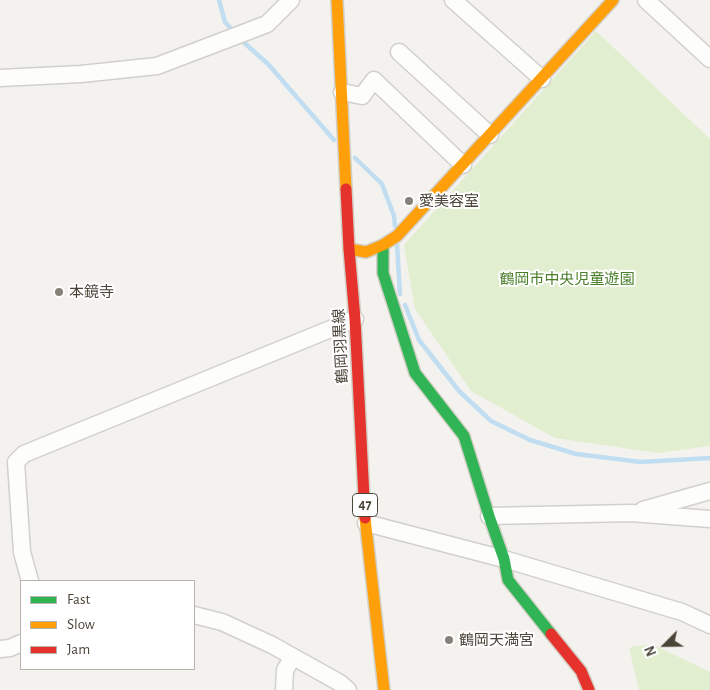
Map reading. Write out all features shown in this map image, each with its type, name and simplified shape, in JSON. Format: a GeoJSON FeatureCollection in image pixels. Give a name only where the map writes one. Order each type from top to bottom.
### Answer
{"type":"FeatureCollection","features":[{"type":"Feature","properties":{"kind":"street"},"geometry":{"type":"LineString","coordinates":[[0,78],[81,74],[157,66],[266,24],[291,0]]}},
{"type":"Feature","properties":{"kind":"street","name":"鶴岡羽黒線"},"geometry":{"type":"LineString","coordinates":[[337,0],[349,249],[355,319],[366,524],[384,690]]}},
{"type":"Feature","properties":{"kind":"street"},"geometry":{"type":"LineString","coordinates":[[453,0],[542,79]]}},
{"type":"Feature","properties":{"kind":"street"},"geometry":{"type":"LineString","coordinates":[[646,0],[710,59]]}},
{"type":"Feature","properties":{"kind":"street"},"geometry":{"type":"LineString","coordinates":[[349,249],[366,252],[383,245],[397,236],[542,79],[605,3]]}},
{"type":"Feature","properties":{"kind":"street"},"geometry":{"type":"LineString","coordinates":[[399,52],[490,135]]}},
{"type":"Feature","properties":{"kind":"street"},"geometry":{"type":"LineString","coordinates":[[342,92],[362,96],[374,80],[463,164]]}},
{"type":"Feature","properties":{"kind":"street"},"geometry":{"type":"LineString","coordinates":[[383,245],[383,273],[415,373],[464,436],[504,560],[508,580],[581,671],[589,690]]}},
{"type":"Feature","properties":{"kind":"street"},"geometry":{"type":"LineString","coordinates":[[30,580],[22,552],[16,462],[24,454],[355,319]]}},
{"type":"Feature","properties":{"kind":"street"},"geometry":{"type":"LineString","coordinates":[[631,513],[710,491]]}},
{"type":"Feature","properties":{"kind":"street"},"geometry":{"type":"LineString","coordinates":[[489,516],[631,513],[710,519]]}},
{"type":"Feature","properties":{"kind":"street"},"geometry":{"type":"LineString","coordinates":[[366,524],[504,560],[682,612],[710,625]]}},
{"type":"Feature","properties":{"kind":"street"},"geometry":{"type":"LineString","coordinates":[[195,615],[222,622],[272,645],[348,690]]}},
{"type":"Feature","properties":{"kind":"street"},"geometry":{"type":"LineString","coordinates":[[0,649],[10,648],[20,643]]}},
{"type":"Feature","properties":{"kind":"street"},"geometry":{"type":"LineString","coordinates":[[284,690],[285,670],[293,657]]}},
{"type":"Feature","properties":{"kind":"green space","name":"鶴岡市中央児童遊園"},"geometry":{"type":"Polygon","coordinates":[[[596,31],[710,139],[710,446],[658,453],[555,438],[471,391],[415,309],[404,245],[596,31]]]}},
{"type":"Feature","properties":{"kind":"green space"},"geometry":{"type":"Polygon","coordinates":[[[654,645],[710,672],[710,690],[639,690],[629,648],[654,645]]]}},
{"type":"Feature","properties":{"kind":"waterway"},"geometry":{"type":"LineString","coordinates":[[219,0],[225,22],[234,32]]}},
{"type":"Feature","properties":{"kind":"waterway"},"geometry":{"type":"LineString","coordinates":[[239,38],[268,64],[334,140]]}},
{"type":"Feature","properties":{"kind":"waterway"},"geometry":{"type":"LineString","coordinates":[[355,158],[382,184],[394,216],[395,226]]}},
{"type":"Feature","properties":{"kind":"waterway"},"geometry":{"type":"LineString","coordinates":[[397,244],[400,294]]}},
{"type":"Feature","properties":{"kind":"waterway"},"geometry":{"type":"LineString","coordinates":[[405,305],[419,340],[459,391],[491,421],[530,440],[576,454],[641,462],[710,458]]}},
{"type":"Feature","properties":{"kind":"traffic: fast"},"geometry":{"type":"LineString","coordinates":[[383,245],[383,273],[415,373],[464,436],[504,559],[508,580],[551,634]]}},
{"type":"Feature","properties":{"kind":"traffic: slow"},"geometry":{"type":"LineString","coordinates":[[337,0],[346,189]]}},
{"type":"Feature","properties":{"kind":"traffic: slow"},"geometry":{"type":"LineString","coordinates":[[349,249],[366,252],[383,245],[397,236],[613,0]]}},
{"type":"Feature","properties":{"kind":"traffic: slow"},"geometry":{"type":"LineString","coordinates":[[365,518],[384,690]]}},
{"type":"Feature","properties":{"kind":"traffic: jam"},"geometry":{"type":"LineString","coordinates":[[346,189],[365,518]]}},
{"type":"Feature","properties":{"kind":"traffic: jam"},"geometry":{"type":"LineString","coordinates":[[551,634],[581,671],[589,690]]}},
{"type":"Feature","properties":{"kind":"place","name":"愛美容室"},"geometry":{"type":"Point","coordinates":[409,201]}},
{"type":"Feature","properties":{"kind":"place","name":"本鏡寺"},"geometry":{"type":"Point","coordinates":[59,292]}},
{"type":"Feature","properties":{"kind":"place","name":"鶴岡天満宮"},"geometry":{"type":"Point","coordinates":[449,640]}}]}
